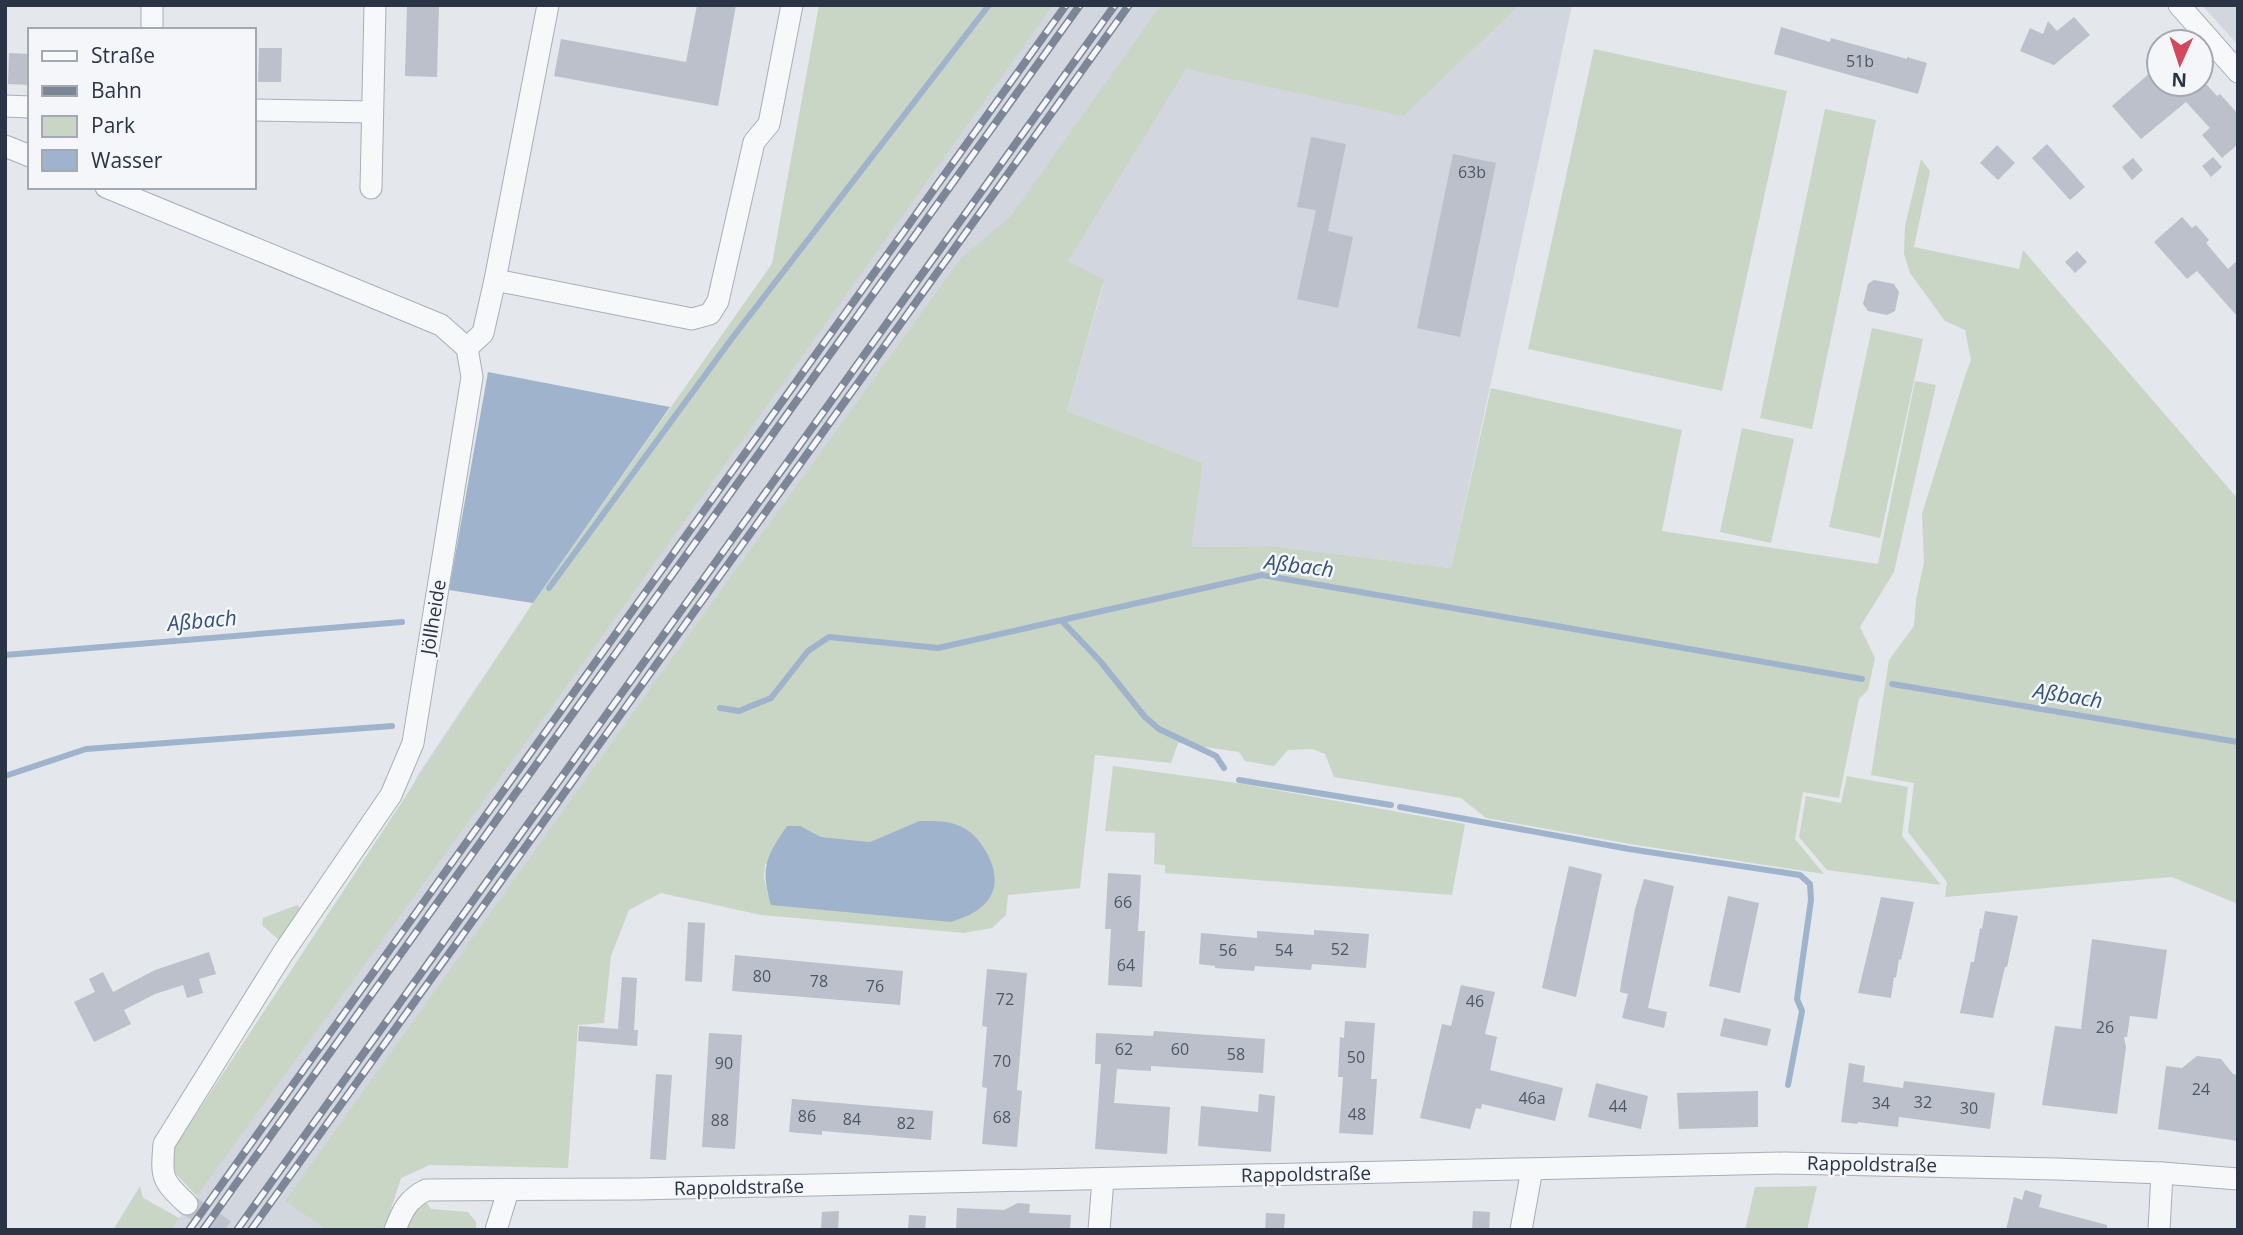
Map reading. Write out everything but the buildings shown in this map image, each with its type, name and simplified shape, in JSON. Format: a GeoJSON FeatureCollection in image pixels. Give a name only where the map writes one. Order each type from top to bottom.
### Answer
{"type":"FeatureCollection","features":[{"type":"Feature","properties":{"kind":"street"},"geometry":{"type":"LineString","coordinates":[[152,5],[152,28]]}},
{"type":"Feature","properties":{"kind":"street"},"geometry":{"type":"LineString","coordinates":[[371,188],[375,5]]}},
{"type":"Feature","properties":{"kind":"street"},"geometry":{"type":"LineString","coordinates":[[111,189],[441,325],[467,348],[483,333],[548,5]]}},
{"type":"Feature","properties":{"kind":"street"},"geometry":{"type":"LineString","coordinates":[[495,280],[692,319],[710,314],[718,301],[754,142],[769,124],[792,5]]}},
{"type":"Feature","properties":{"kind":"street"},"geometry":{"type":"LineString","coordinates":[[2179,5],[2238,72]]}},
{"type":"Feature","properties":{"kind":"street"},"geometry":{"type":"LineString","coordinates":[[5,106],[28,107]]}},
{"type":"Feature","properties":{"kind":"street"},"geometry":{"type":"LineString","coordinates":[[256,110],[372,112]]}},
{"type":"Feature","properties":{"kind":"street"},"geometry":{"type":"LineString","coordinates":[[5,146],[28,155]]}},
{"type":"Feature","properties":{"kind":"street","name":"Jöllheide"},"geometry":{"type":"LineString","coordinates":[[187,1204],[166,1184],[162,1166],[164,1144],[283,953],[391,795],[413,743],[472,377],[467,348]]}},
{"type":"Feature","properties":{"kind":"street","name":"Rappoldstraße"},"geometry":{"type":"LineString","coordinates":[[395,1230],[408,1202],[426,1189],[508,1191],[1795,1163],[1989,1166],[2238,1179]]}},
{"type":"Feature","properties":{"kind":"street"},"geometry":{"type":"LineString","coordinates":[[1521,1230],[1532,1169]]}},
{"type":"Feature","properties":{"kind":"street"},"geometry":{"type":"LineString","coordinates":[[2160,1230],[2162,1173]]}},
{"type":"Feature","properties":{"kind":"street"},"geometry":{"type":"LineString","coordinates":[[1099,1230],[1103,1179]]}},
{"type":"Feature","properties":{"kind":"street"},"geometry":{"type":"LineString","coordinates":[[496,1230],[508,1191]]}},
{"type":"Feature","properties":{"kind":"shaded area"},"geometry":{"type":"Polygon","coordinates":[[[981,5],[1261,5],[1404,116],[1520,5],[1572,5],[1451,568],[1271,546],[1190,547],[1203,463],[1067,411],[1104,283],[409,1153],[384,1230],[122,1230],[143,1198],[179,1218],[197,1197],[419,773],[533,603],[772,264],[981,5]]]}},
{"type":"Feature","properties":{"kind":"shaded area"},"geometry":{"type":"Polygon","coordinates":[[[2202,5],[2238,5],[2238,45],[2202,5]]]}},
{"type":"Feature","properties":{"kind":"green space"},"geometry":{"type":"Polygon","coordinates":[[[819,5],[1053,5],[566,687],[197,1196],[173,1171],[174,1148],[533,603],[772,264],[819,5]]]}},
{"type":"Feature","properties":{"kind":"green space"},"geometry":{"type":"Polygon","coordinates":[[[1161,5],[1520,5],[1404,116],[1186,69],[1068,261],[1104,280],[1067,411],[1203,463],[1191,547],[1271,546],[1451,568],[1491,388],[1682,430],[1662,531],[1878,564],[1915,381],[1936,385],[1894,572],[1860,627],[1875,658],[1868,690],[1859,699],[1839,798],[1803,792],[1795,839],[1824,874],[1630,844],[1486,818],[1461,798],[1334,777],[1325,754],[1313,749],[1288,750],[1274,766],[1245,761],[1239,752],[1178,743],[1171,763],[1095,755],[1080,888],[1008,895],[1006,915],[992,928],[964,933],[761,915],[661,893],[629,910],[611,956],[604,1023],[578,1025],[568,1168],[430,1165],[401,1178],[384,1230],[327,1230],[285,1201],[961,258],[1010,217],[1161,5]],[[919,821],[870,842],[821,837],[800,827],[765,865],[764,878],[768,895],[951,922],[960,919],[978,906],[995,878],[986,850],[979,840],[960,827],[934,821],[919,821]]]}},
{"type":"Feature","properties":{"kind":"green space"},"geometry":{"type":"Polygon","coordinates":[[[1594,49],[1787,91],[1722,391],[1528,349],[1594,49]]]}},
{"type":"Feature","properties":{"kind":"green space"},"geometry":{"type":"Polygon","coordinates":[[[1825,109],[1876,120],[1812,429],[1760,418],[1825,109]]]}},
{"type":"Feature","properties":{"kind":"green space"},"geometry":{"type":"Polygon","coordinates":[[[1921,159],[1930,171],[1914,247],[2019,269],[2023,250],[2238,499],[2238,904],[2172,877],[1945,897],[1947,882],[1908,832],[1914,783],[1871,775],[1889,660],[1914,626],[1924,562],[1922,514],[1971,360],[1965,330],[1945,321],[1910,273],[1904,254],[1905,226],[1921,159]]]}},
{"type":"Feature","properties":{"kind":"green space"},"geometry":{"type":"Polygon","coordinates":[[[1872,328],[1923,339],[1880,538],[1829,527],[1872,328]]]}},
{"type":"Feature","properties":{"kind":"green space"},"geometry":{"type":"Polygon","coordinates":[[[1742,428],[1794,439],[1771,543],[1720,532],[1742,428]]]}},
{"type":"Feature","properties":{"kind":"green space"},"geometry":{"type":"Polygon","coordinates":[[[1113,766],[1237,783],[1465,824],[1452,895],[1165,873],[1165,865],[1154,864],[1155,833],[1105,831],[1113,766]]]}},
{"type":"Feature","properties":{"kind":"green space"},"geometry":{"type":"Polygon","coordinates":[[[1847,776],[1908,787],[1902,836],[1941,885],[1827,870],[1799,837],[1806,796],[1841,803],[1847,776]]]}},
{"type":"Feature","properties":{"kind":"green space"},"geometry":{"type":"Polygon","coordinates":[[[297,905],[303,910],[280,941],[262,925],[263,918],[297,905]]]}},
{"type":"Feature","properties":{"kind":"green space"},"geometry":{"type":"Polygon","coordinates":[[[140,1186],[143,1198],[179,1218],[171,1230],[113,1230],[140,1186]]]}},
{"type":"Feature","properties":{"kind":"green space"},"geometry":{"type":"Polygon","coordinates":[[[1817,1186],[1807,1230],[1745,1230],[1755,1187],[1817,1186]]]}},
{"type":"Feature","properties":{"kind":"green space"},"geometry":{"type":"Polygon","coordinates":[[[425,1201],[431,1209],[468,1212],[476,1222],[476,1230],[405,1230],[415,1210],[425,1201]]]}},
{"type":"Feature","properties":{"kind":"water"},"geometry":{"type":"Polygon","coordinates":[[[488,372],[670,407],[533,603],[449,590],[488,372]]]}},
{"type":"Feature","properties":{"kind":"water"},"geometry":{"type":"Polygon","coordinates":[[[919,821],[957,825],[980,842],[993,868],[995,879],[989,898],[983,906],[951,922],[771,905],[766,881],[767,863],[787,826],[800,826],[821,837],[870,842],[919,821]]]}},
{"type":"Feature","properties":{"kind":"waterway"},"geometry":{"type":"LineString","coordinates":[[549,588],[733,337],[989,5]]}},
{"type":"Feature","properties":{"kind":"waterway","name":"Aßbach"},"geometry":{"type":"LineString","coordinates":[[720,708],[739,711],[771,698],[808,651],[829,637],[938,648],[1262,575],[1862,679]]}},
{"type":"Feature","properties":{"kind":"waterway"},"geometry":{"type":"LineString","coordinates":[[1062,621],[1100,661],[1145,717],[1159,729],[1216,756],[1224,768]]}},
{"type":"Feature","properties":{"kind":"waterway","name":"Aßbach"},"geometry":{"type":"LineString","coordinates":[[5,655],[402,622]]}},
{"type":"Feature","properties":{"kind":"waterway","name":"Aßbach"},"geometry":{"type":"LineString","coordinates":[[1892,684],[2238,742]]}},
{"type":"Feature","properties":{"kind":"waterway"},"geometry":{"type":"LineString","coordinates":[[5,776],[86,749],[392,726]]}},
{"type":"Feature","properties":{"kind":"waterway"},"geometry":{"type":"LineString","coordinates":[[1239,780],[1391,805]]}},
{"type":"Feature","properties":{"kind":"waterway"},"geometry":{"type":"LineString","coordinates":[[1400,807],[1629,849],[1800,875],[1810,884],[1811,900],[1797,999],[1802,1011],[1788,1085]]}},
{"type":"Feature","properties":{"kind":"tunnel"},"geometry":{"type":"LineString","coordinates":[[187,1204],[225,1230]]}},
{"type":"Feature","properties":{"kind":"railway"},"geometry":{"type":"LineString","coordinates":[[189,1230],[1066,5]]}},
{"type":"Feature","properties":{"kind":"railway"},"geometry":{"type":"LineString","coordinates":[[203,1230],[1080,5]]}},
{"type":"Feature","properties":{"kind":"railway"},"geometry":{"type":"LineString","coordinates":[[237,1230],[1115,5]]}},
{"type":"Feature","properties":{"kind":"railway"},"geometry":{"type":"LineString","coordinates":[[251,1230],[1129,5]]}}]}
